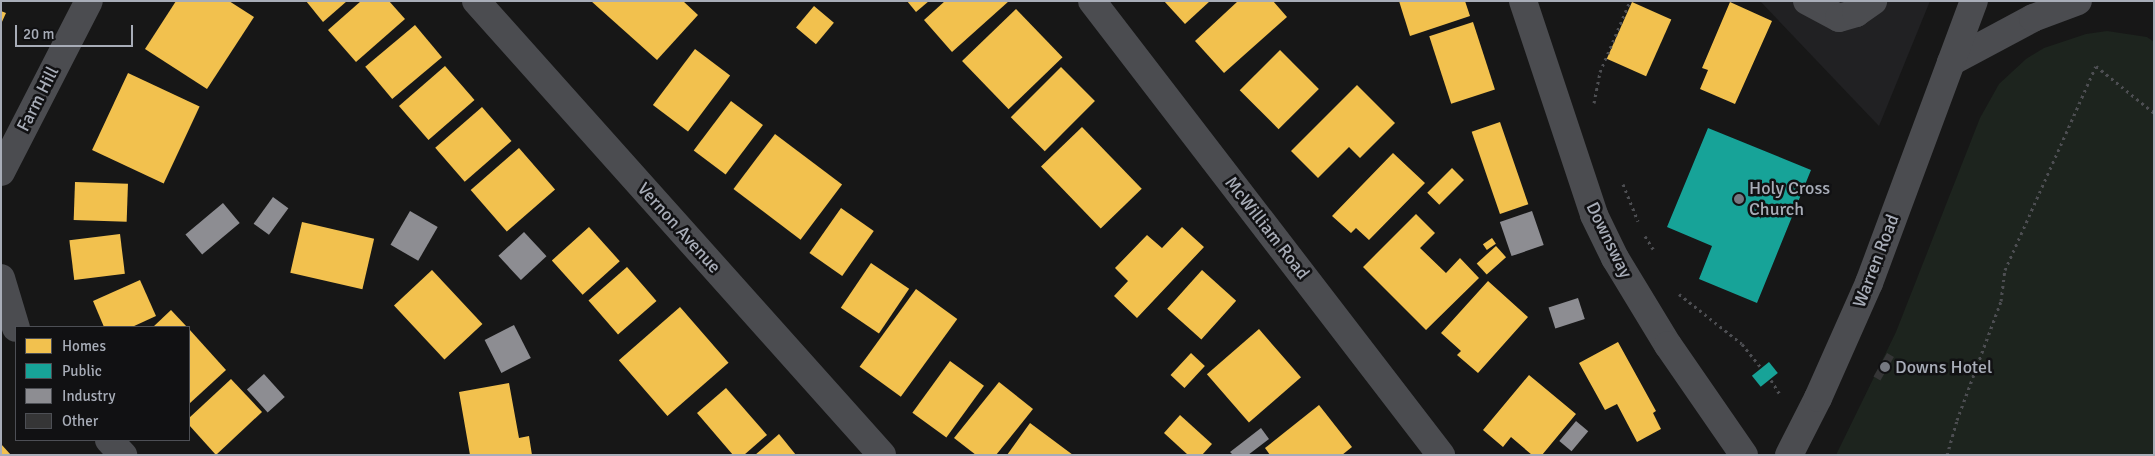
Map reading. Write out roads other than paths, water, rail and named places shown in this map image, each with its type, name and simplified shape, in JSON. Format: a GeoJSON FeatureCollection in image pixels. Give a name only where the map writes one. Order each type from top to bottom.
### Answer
{"type":"FeatureCollection","features":[{"type":"Feature","properties":{"kind":"street","name":"Farm Hill"},"geometry":{"type":"LineString","coordinates":[[1,172],[89,1]]}},
{"type":"Feature","properties":{"kind":"street","name":"Vernon Avenue"},"geometry":{"type":"LineString","coordinates":[[476,1],[882,455]]}},
{"type":"Feature","properties":{"kind":"street","name":"McWilliam Road"},"geometry":{"type":"LineString","coordinates":[[1092,1],[1441,455]]}},
{"type":"Feature","properties":{"kind":"street","name":"Downsway"},"geometry":{"type":"LineString","coordinates":[[1523,1],[1594,216],[1615,258],[1668,345],[1744,455]]}},
{"type":"Feature","properties":{"kind":"street"},"geometry":{"type":"LineString","coordinates":[[1807,1],[1839,18],[1856,13],[1873,1]]}},
{"type":"Feature","properties":{"kind":"street","name":"Warren Road"},"geometry":{"type":"LineString","coordinates":[[1788,455],[1818,398],[1869,283],[1974,1]]}},
{"type":"Feature","properties":{"kind":"street"},"geometry":{"type":"LineString","coordinates":[[1951,62],[2033,18],[2078,1]]}},
{"type":"Feature","properties":{"kind":"street"},"geometry":{"type":"LineString","coordinates":[[1,278],[15,326]]}},
{"type":"Feature","properties":{"kind":"street"},"geometry":{"type":"LineString","coordinates":[[1,340],[15,343]]}},
{"type":"Feature","properties":{"kind":"street"},"geometry":{"type":"LineString","coordinates":[[110,441],[124,455]]}},
{"type":"Feature","properties":{"kind":"place","name":"Holy Cross Church"},"geometry":{"type":"Point","coordinates":[1739,199]}},
{"type":"Feature","properties":{"kind":"place","name":"Downs Hotel"},"geometry":{"type":"Point","coordinates":[1885,367]}}]}
